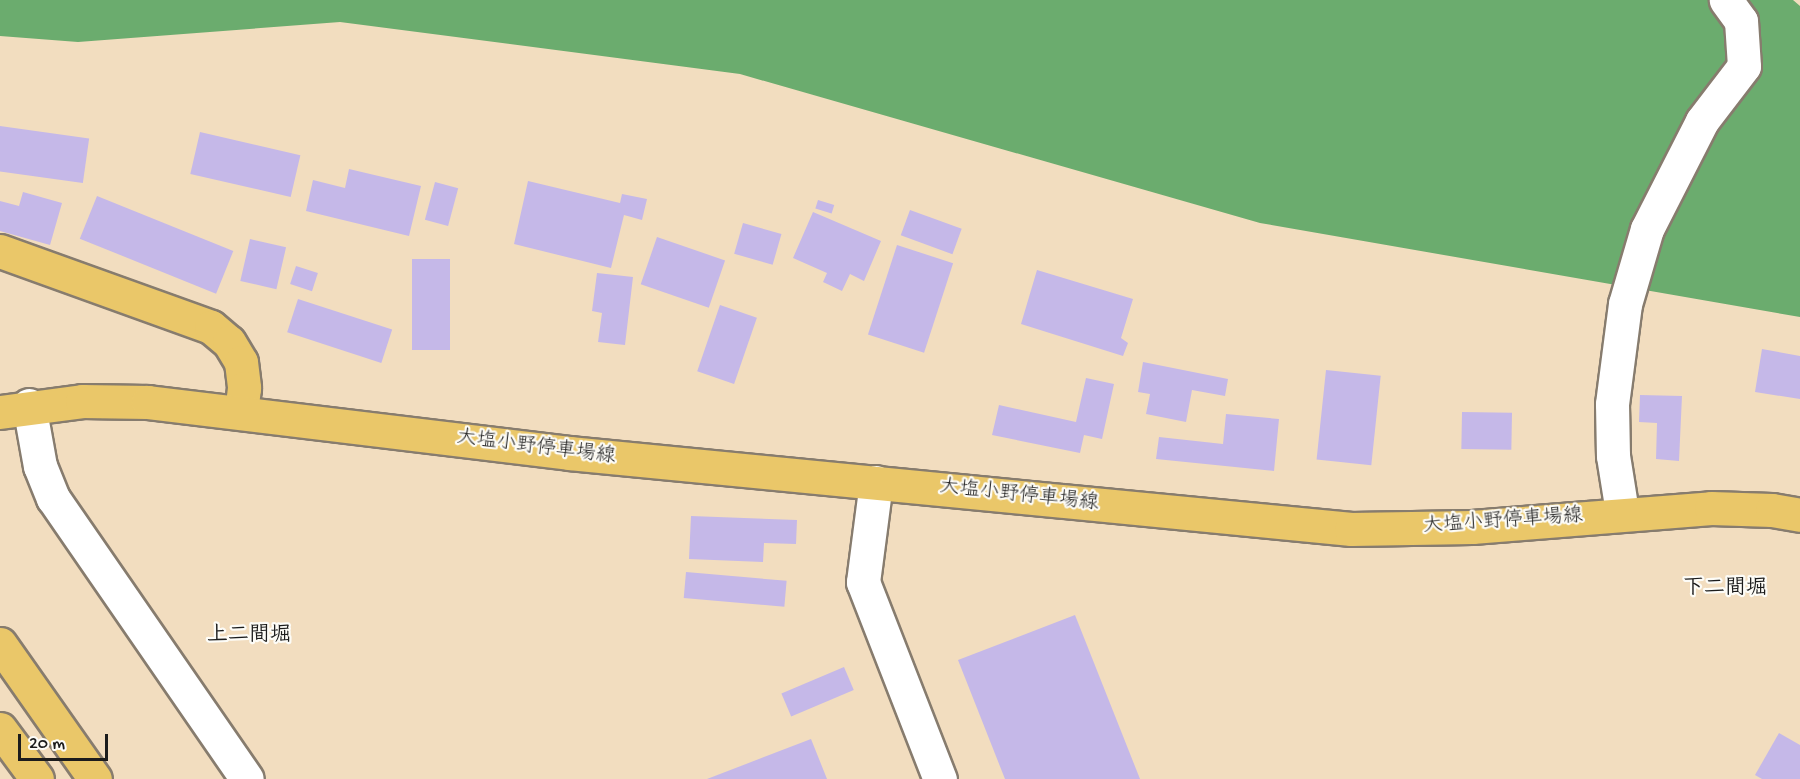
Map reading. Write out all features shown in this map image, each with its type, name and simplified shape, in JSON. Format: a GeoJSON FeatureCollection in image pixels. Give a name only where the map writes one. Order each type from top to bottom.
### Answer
{"type":"FeatureCollection","features":[{"type":"Feature","properties":{"kind":"main road"},"geometry":{"type":"LineString","coordinates":[[0,251],[211,327],[229,342],[241,362],[244,388],[241,411]]}},
{"type":"Feature","properties":{"kind":"main road","name":"大塩小野停車場線"},"geometry":{"type":"LineString","coordinates":[[15,409],[148,402],[241,411],[569,453],[1352,530],[1472,527],[1622,512],[1722,509],[1800,515]]}},
{"type":"Feature","properties":{"kind":"main road"},"geometry":{"type":"LineString","coordinates":[[0,644],[95,779]]}},
{"type":"Feature","properties":{"kind":"main road"},"geometry":{"type":"LineString","coordinates":[[0,729],[37,779]]}},
{"type":"Feature","properties":{"kind":"street"},"geometry":{"type":"LineString","coordinates":[[1622,512],[1613,456],[1612,404],[1625,304],[1655,213],[1702,121],[1744,66],[1741,21],[1726,0]]}},
{"type":"Feature","properties":{"kind":"street"},"geometry":{"type":"LineString","coordinates":[[15,409],[53,498],[247,779]]}},
{"type":"Feature","properties":{"kind":"street"},"geometry":{"type":"LineString","coordinates":[[876,482],[863,582],[940,779]]}},
{"type":"Feature","properties":{"kind":"green space"},"geometry":{"type":"Polygon","coordinates":[[[0,0],[1793,0],[1800,6],[1800,317],[1260,223],[740,74],[340,22],[78,42],[0,36],[0,0]]]}},
{"type":"Feature","properties":{"kind":"building"},"geometry":{"type":"Polygon","coordinates":[[[0,126],[89,139],[83,183],[0,171],[0,126]]]}},
{"type":"Feature","properties":{"kind":"building"},"geometry":{"type":"Polygon","coordinates":[[[200,132],[300,155],[291,197],[190,174],[200,132]]]}},
{"type":"Feature","properties":{"kind":"building"},"geometry":{"type":"Polygon","coordinates":[[[349,169],[421,186],[409,236],[306,211],[313,180],[345,188],[349,169]]]}},
{"type":"Feature","properties":{"kind":"building"},"geometry":{"type":"Polygon","coordinates":[[[528,181],[620,203],[622,194],[647,199],[642,220],[624,215],[611,268],[514,244],[528,181]]]}},
{"type":"Feature","properties":{"kind":"building"},"geometry":{"type":"Polygon","coordinates":[[[435,182],[458,188],[448,226],[425,220],[435,182]]]}},
{"type":"Feature","properties":{"kind":"building"},"geometry":{"type":"Polygon","coordinates":[[[23,192],[62,203],[50,245],[0,231],[0,201],[19,206],[23,192]]]}},
{"type":"Feature","properties":{"kind":"building"},"geometry":{"type":"Polygon","coordinates":[[[97,196],[233,251],[216,294],[80,239],[97,196]]]}},
{"type":"Feature","properties":{"kind":"building"},"geometry":{"type":"Polygon","coordinates":[[[818,200],[834,205],[832,214],[815,209],[818,200]]]}},
{"type":"Feature","properties":{"kind":"building"},"geometry":{"type":"Polygon","coordinates":[[[910,210],[962,229],[952,254],[901,235],[910,210]]]}},
{"type":"Feature","properties":{"kind":"building"},"geometry":{"type":"Polygon","coordinates":[[[813,212],[881,241],[864,281],[850,274],[842,291],[823,282],[827,273],[793,258],[813,212]]]}},
{"type":"Feature","properties":{"kind":"building"},"geometry":{"type":"Polygon","coordinates":[[[743,223],[781,234],[773,265],[734,254],[743,223]]]}},
{"type":"Feature","properties":{"kind":"building"},"geometry":{"type":"Polygon","coordinates":[[[657,237],[725,260],[709,308],[641,284],[657,237]]]}},
{"type":"Feature","properties":{"kind":"building"},"geometry":{"type":"Polygon","coordinates":[[[250,239],[286,247],[276,289],[240,281],[250,239]]]}},
{"type":"Feature","properties":{"kind":"building"},"geometry":{"type":"Polygon","coordinates":[[[897,245],[953,263],[924,353],[868,334],[897,245]]]}},
{"type":"Feature","properties":{"kind":"building"},"geometry":{"type":"Polygon","coordinates":[[[412,259],[450,259],[450,350],[412,350],[412,259]]]}},
{"type":"Feature","properties":{"kind":"building"},"geometry":{"type":"Polygon","coordinates":[[[296,266],[318,273],[312,291],[290,284],[296,266]]]}},
{"type":"Feature","properties":{"kind":"building"},"geometry":{"type":"Polygon","coordinates":[[[1037,270],[1133,299],[1121,338],[1128,343],[1123,356],[1021,324],[1037,270]]]}},
{"type":"Feature","properties":{"kind":"building"},"geometry":{"type":"Polygon","coordinates":[[[597,273],[633,277],[625,345],[598,342],[602,313],[592,311],[597,273]]]}},
{"type":"Feature","properties":{"kind":"building"},"geometry":{"type":"Polygon","coordinates":[[[298,299],[392,330],[381,363],[287,332],[298,299]]]}},
{"type":"Feature","properties":{"kind":"building"},"geometry":{"type":"Polygon","coordinates":[[[720,305],[757,318],[734,384],[697,371],[720,305]]]}},
{"type":"Feature","properties":{"kind":"building"},"geometry":{"type":"Polygon","coordinates":[[[1762,349],[1800,356],[1800,399],[1755,392],[1762,349]]]}},
{"type":"Feature","properties":{"kind":"building"},"geometry":{"type":"Polygon","coordinates":[[[1143,362],[1228,379],[1225,396],[1192,390],[1186,422],[1146,414],[1150,394],[1138,392],[1143,362]]]}},
{"type":"Feature","properties":{"kind":"building"},"geometry":{"type":"Polygon","coordinates":[[[1326,370],[1381,376],[1371,465],[1317,460],[1326,370]]]}},
{"type":"Feature","properties":{"kind":"building"},"geometry":{"type":"Polygon","coordinates":[[[1086,378],[1114,384],[1102,439],[1084,435],[1080,453],[992,435],[999,405],[1076,422],[1086,378]]]}},
{"type":"Feature","properties":{"kind":"building"},"geometry":{"type":"Polygon","coordinates":[[[1640,395],[1682,396],[1679,461],[1656,459],[1657,423],[1639,422],[1640,395]]]}},
{"type":"Feature","properties":{"kind":"building"},"geometry":{"type":"Polygon","coordinates":[[[1462,412],[1512,413],[1511,450],[1461,449],[1462,412]]]}},
{"type":"Feature","properties":{"kind":"building"},"geometry":{"type":"Polygon","coordinates":[[[1226,414],[1279,419],[1274,471],[1156,459],[1159,437],[1223,444],[1226,414]]]}},
{"type":"Feature","properties":{"kind":"building"},"geometry":{"type":"Polygon","coordinates":[[[691,516],[797,520],[796,544],[764,543],[763,562],[689,559],[691,516]]]}},
{"type":"Feature","properties":{"kind":"building"},"geometry":{"type":"Polygon","coordinates":[[[686,572],[787,581],[784,607],[684,598],[686,572]]]}},
{"type":"Feature","properties":{"kind":"building"},"geometry":{"type":"Polygon","coordinates":[[[1075,615],[1140,779],[1005,779],[958,660],[1075,615]]]}},
{"type":"Feature","properties":{"kind":"building"},"geometry":{"type":"Polygon","coordinates":[[[844,667],[854,690],[791,717],[781,694],[844,667]]]}},
{"type":"Feature","properties":{"kind":"building"},"geometry":{"type":"Polygon","coordinates":[[[1779,733],[1800,745],[1800,779],[1762,779],[1755,775],[1779,733]]]}},
{"type":"Feature","properties":{"kind":"building"},"geometry":{"type":"Polygon","coordinates":[[[811,739],[827,779],[707,779],[811,739]]]}},
{"type":"Feature","properties":{"kind":"district","name":"下二間堀"},"geometry":{"type":"Point","coordinates":[1725,590]}},
{"type":"Feature","properties":{"kind":"district","name":"上二間堀"},"geometry":{"type":"Point","coordinates":[249,637]}}]}
